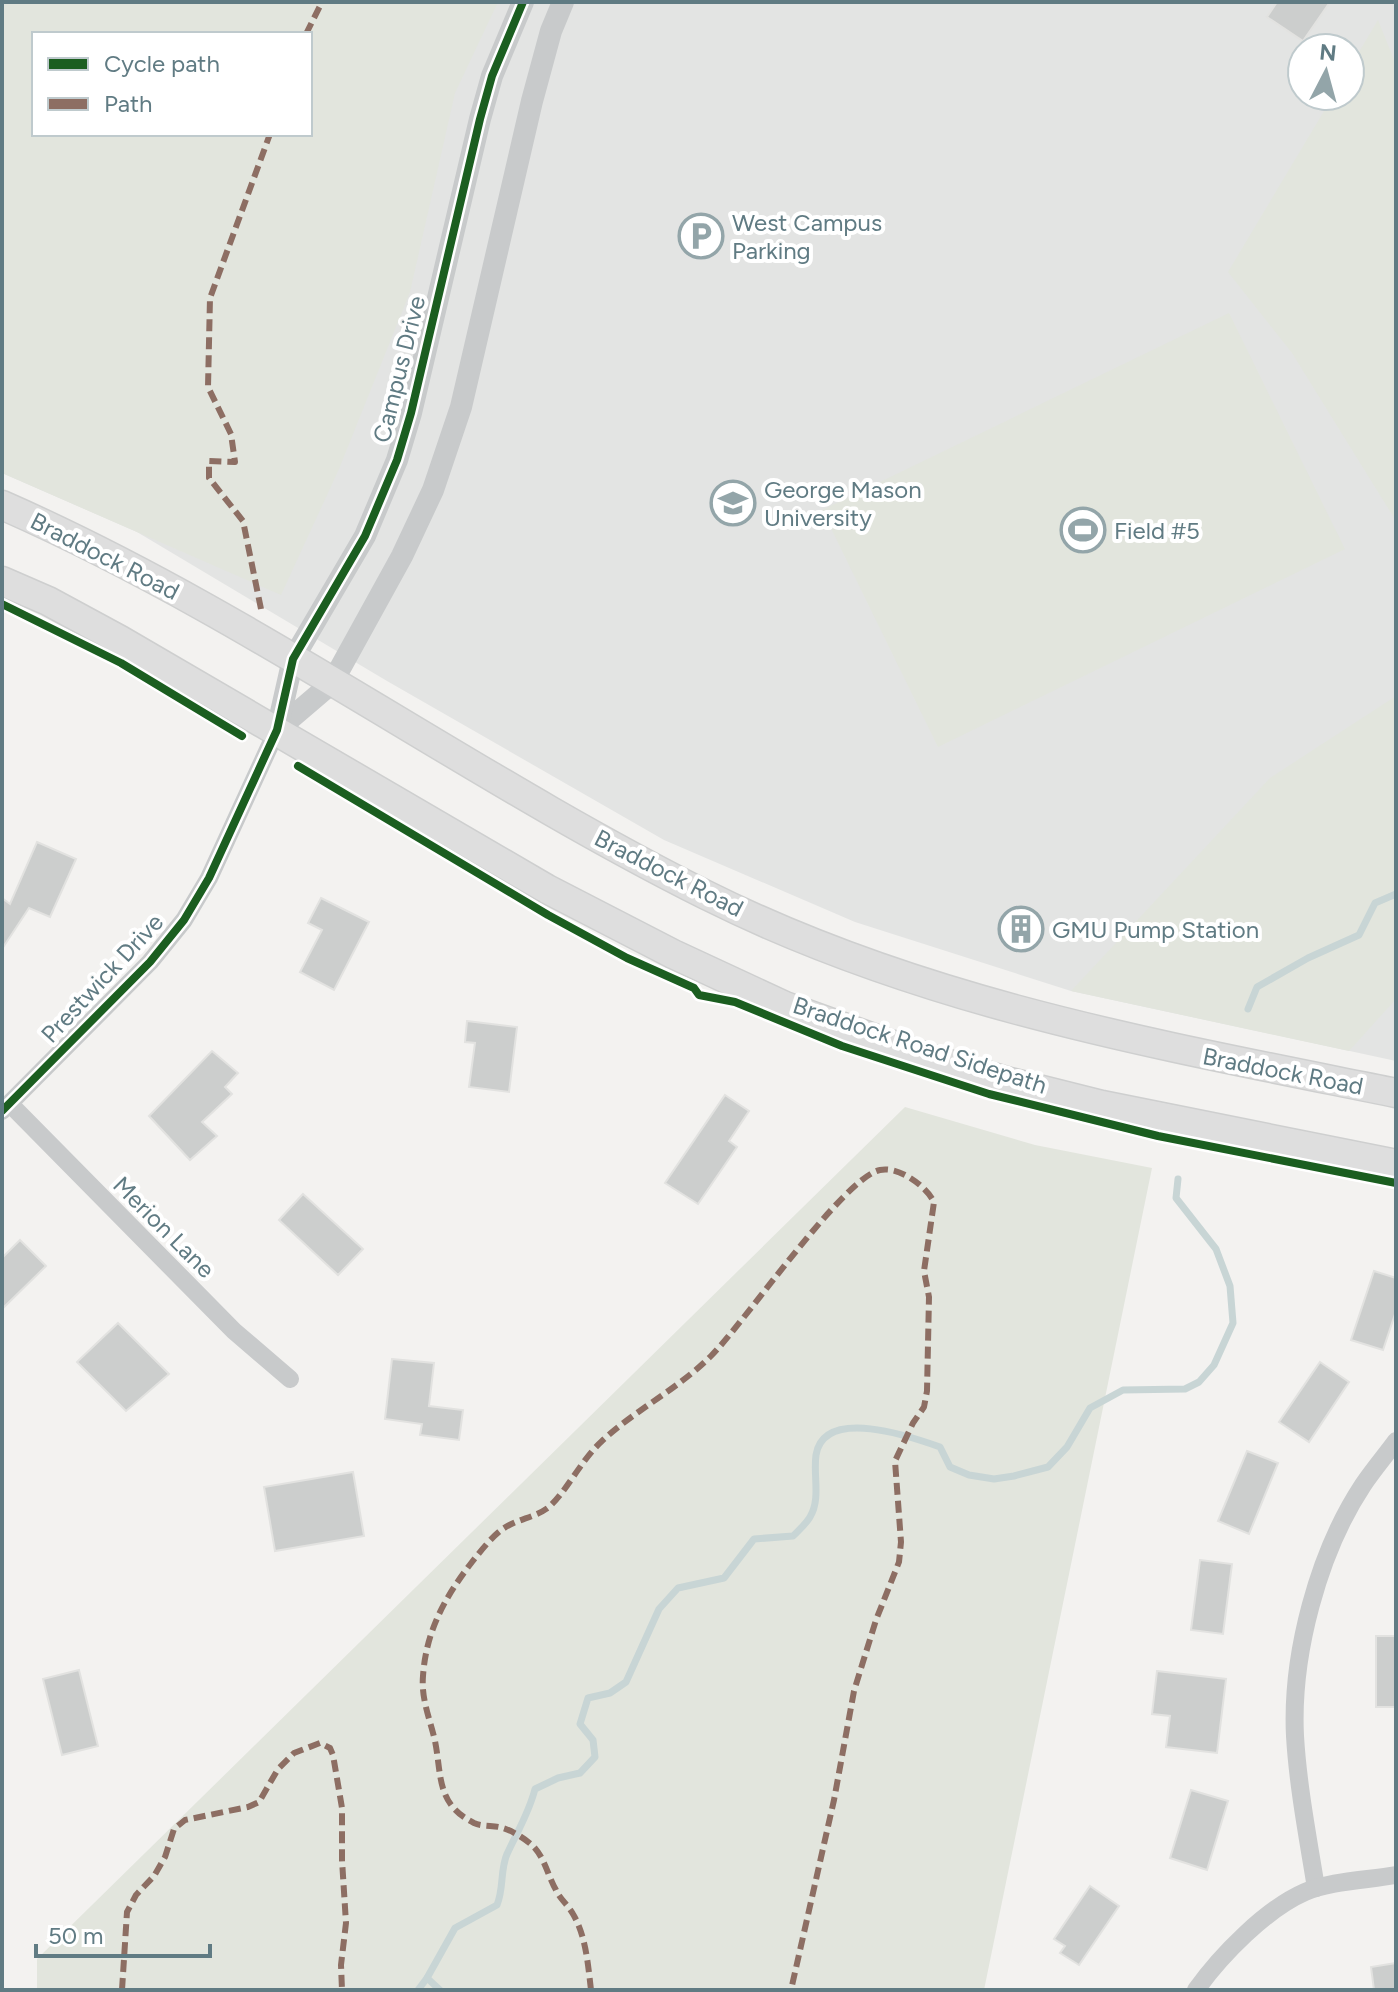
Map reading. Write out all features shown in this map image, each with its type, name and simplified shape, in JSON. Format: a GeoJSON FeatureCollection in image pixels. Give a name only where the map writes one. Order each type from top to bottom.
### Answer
{"type":"FeatureCollection","features":[{"type":"Feature","properties":{"kind":"main road","name":"Braddock Road"},"geometry":{"type":"LineString","coordinates":[[2,505],[151,577],[543,807],[707,895],[797,936],[885,970],[1058,1023],[1396,1093]]}},
{"type":"Feature","properties":{"kind":"main road"},"geometry":{"type":"LineString","coordinates":[[2,581],[48,601],[120,640],[547,889],[673,954],[785,1006],[929,1058],[1010,1082],[1102,1105],[1396,1164]]}},
{"type":"Feature","properties":{"kind":"street","name":"Campus Drive"},"geometry":{"type":"LineString","coordinates":[[277,730],[293,659],[365,536],[397,460],[411,413],[480,119],[492,76],[523,2]]}},
{"type":"Feature","properties":{"kind":"street"},"geometry":{"type":"LineString","coordinates":[[277,730],[332,683],[413,534],[433,490],[448,449],[475,352],[532,101],[551,31],[563,2]]}},
{"type":"Feature","properties":{"kind":"street","name":"Prestwick Drive"},"geometry":{"type":"LineString","coordinates":[[6,1107],[150,962],[184,920],[209,878],[277,730]]}},
{"type":"Feature","properties":{"kind":"street","name":"Merion Lane"},"geometry":{"type":"LineString","coordinates":[[6,1107],[234,1331],[290,1379]]}},
{"type":"Feature","properties":{"kind":"street"},"geometry":{"type":"LineString","coordinates":[[1316,1888],[1295,1737],[1302,1641],[1309,1609],[1328,1554],[1362,1487],[1396,1441]]}},
{"type":"Feature","properties":{"kind":"street"},"geometry":{"type":"LineString","coordinates":[[1196,1990],[1226,1953],[1291,1900],[1316,1888],[1396,1875]]}},
{"type":"Feature","properties":{"kind":"shaded area","name":"George Mason University"},"geometry":{"type":"Polygon","coordinates":[[[2,2],[1396,2],[1396,1061],[1071,991],[855,922],[664,840],[387,681],[137,532],[2,473],[2,2]]]}},
{"type":"Feature","properties":{"kind":"shaded area"},"geometry":{"type":"Polygon","coordinates":[[[2,2],[498,2],[455,93],[410,292],[339,469],[281,595],[2,473],[2,2]]]}},
{"type":"Feature","properties":{"kind":"shaded area"},"geometry":{"type":"Polygon","coordinates":[[[1378,20],[1396,65],[1396,521],[1292,353],[1228,272],[1323,112],[1366,112],[1366,40],[1378,20]]]}},
{"type":"Feature","properties":{"kind":"shaded area","name":"Field #5"},"geometry":{"type":"Polygon","coordinates":[[[1229,313],[1345,549],[938,747],[822,510],[1229,313]]]}},
{"type":"Feature","properties":{"kind":"shaded area"},"geometry":{"type":"Polygon","coordinates":[[[1396,696],[1396,999],[1349,1051],[1071,991],[1270,778],[1396,696]]]}},
{"type":"Feature","properties":{"kind":"shaded area"},"geometry":{"type":"Polygon","coordinates":[[[905,1107],[1035,1145],[1152,1168],[984,1990],[37,1990],[37,1959],[905,1107]]]}},
{"type":"Feature","properties":{"kind":"building"},"geometry":{"type":"Polygon","coordinates":[[[1277,2],[1330,2],[1309,32],[1290,32],[1267,17],[1277,2]]]}},
{"type":"Feature","properties":{"kind":"building"},"geometry":{"type":"Polygon","coordinates":[[[37,842],[76,859],[50,917],[29,908],[2,949],[2,898],[10,904],[37,842]]]}},
{"type":"Feature","properties":{"kind":"building"},"geometry":{"type":"Polygon","coordinates":[[[321,898],[369,922],[334,990],[300,972],[322,930],[308,923],[321,898]]]}},
{"type":"Feature","properties":{"kind":"building","name":"GMU Pump Station"},"geometry":{"type":"Polygon","coordinates":[[[1023,914],[1036,931],[1019,944],[1006,927],[1023,914]]]}},
{"type":"Feature","properties":{"kind":"building"},"geometry":{"type":"Polygon","coordinates":[[[467,1021],[517,1027],[509,1092],[469,1087],[475,1043],[465,1042],[467,1021]]]}},
{"type":"Feature","properties":{"kind":"building"},"geometry":{"type":"Polygon","coordinates":[[[212,1051],[238,1073],[225,1087],[232,1094],[202,1122],[217,1136],[190,1160],[149,1116],[212,1051]]]}},
{"type":"Feature","properties":{"kind":"building"},"geometry":{"type":"Polygon","coordinates":[[[725,1095],[749,1111],[729,1141],[737,1147],[698,1204],[665,1183],[725,1095]]]}},
{"type":"Feature","properties":{"kind":"building"},"geometry":{"type":"Polygon","coordinates":[[[303,1194],[363,1249],[338,1275],[279,1220],[303,1194]]]}},
{"type":"Feature","properties":{"kind":"building"},"geometry":{"type":"Polygon","coordinates":[[[20,1240],[46,1266],[2,1309],[2,1258],[20,1240]]]}},
{"type":"Feature","properties":{"kind":"building"},"geometry":{"type":"Polygon","coordinates":[[[1374,1271],[1396,1278],[1396,1311],[1383,1350],[1351,1340],[1374,1271]]]}},
{"type":"Feature","properties":{"kind":"building"},"geometry":{"type":"Polygon","coordinates":[[[118,1323],[169,1374],[126,1411],[77,1362],[118,1323]]]}},
{"type":"Feature","properties":{"kind":"building"},"geometry":{"type":"Polygon","coordinates":[[[392,1359],[434,1363],[429,1406],[463,1410],[459,1440],[420,1435],[422,1424],[385,1419],[392,1359]]]}},
{"type":"Feature","properties":{"kind":"building"},"geometry":{"type":"Polygon","coordinates":[[[1320,1362],[1349,1382],[1309,1442],[1279,1422],[1320,1362]]]}},
{"type":"Feature","properties":{"kind":"building"},"geometry":{"type":"Polygon","coordinates":[[[1247,1451],[1278,1463],[1249,1534],[1218,1521],[1247,1451]]]}},
{"type":"Feature","properties":{"kind":"building"},"geometry":{"type":"Polygon","coordinates":[[[353,1472],[364,1536],[275,1551],[264,1487],[353,1472]]]}},
{"type":"Feature","properties":{"kind":"building"},"geometry":{"type":"Polygon","coordinates":[[[1200,1560],[1232,1564],[1223,1634],[1191,1630],[1200,1560]]]}},
{"type":"Feature","properties":{"kind":"building"},"geometry":{"type":"Polygon","coordinates":[[[1376,1636],[1396,1636],[1396,1707],[1376,1707],[1376,1636]]]}},
{"type":"Feature","properties":{"kind":"building"},"geometry":{"type":"Polygon","coordinates":[[[79,1670],[98,1746],[62,1755],[43,1679],[79,1670]]]}},
{"type":"Feature","properties":{"kind":"building"},"geometry":{"type":"Polygon","coordinates":[[[1157,1671],[1226,1679],[1217,1753],[1166,1747],[1170,1716],[1152,1714],[1157,1671]]]}},
{"type":"Feature","properties":{"kind":"building"},"geometry":{"type":"Polygon","coordinates":[[[1191,1790],[1228,1801],[1207,1870],[1170,1858],[1191,1790]]]}},
{"type":"Feature","properties":{"kind":"building"},"geometry":{"type":"Polygon","coordinates":[[[1090,1886],[1119,1906],[1079,1965],[1060,1953],[1065,1946],[1054,1939],[1090,1886]]]}},
{"type":"Feature","properties":{"kind":"building"},"geometry":{"type":"Polygon","coordinates":[[[1396,1963],[1396,1990],[1374,1990],[1371,1967],[1396,1963]]]}},
{"type":"Feature","properties":{"kind":"waterway"},"geometry":{"type":"LineString","coordinates":[[1248,1009],[1257,987],[1308,958],[1359,935],[1375,903],[1396,894]]}},
{"type":"Feature","properties":{"kind":"waterway"},"geometry":{"type":"LineString","coordinates":[[418,1990],[455,1928],[497,1905],[505,1860],[535,1789],[558,1778],[580,1773],[595,1757],[593,1740],[580,1724],[588,1698],[610,1693],[626,1682],[659,1609],[678,1588],[724,1578],[754,1539],[793,1536],[810,1517],[816,1495],[816,1455],[822,1440],[835,1432],[851,1428],[891,1432],[940,1447],[950,1467],[969,1475],[994,1479],[1014,1476],[1048,1467],[1067,1447],[1090,1408],[1123,1390],[1185,1389],[1199,1382],[1214,1365],[1233,1323],[1230,1286],[1216,1249],[1176,1198],[1178,1179]]}},
{"type":"Feature","properties":{"kind":"waterway"},"geometry":{"type":"LineString","coordinates":[[427,1978],[440,1990]]}},
{"type":"Feature","properties":{"kind":"marked path"},"geometry":{"type":"LineString","coordinates":[[307,32],[322,2]]}},
{"type":"Feature","properties":{"kind":"marked path"},"geometry":{"type":"LineString","coordinates":[[261,609],[243,521],[209,478],[209,461],[235,462],[231,434],[208,387],[210,298],[269,136]]}},
{"type":"Feature","properties":{"kind":"marked path"},"geometry":{"type":"LineString","coordinates":[[591,1990],[581,1932],[538,1852],[511,1831],[474,1823],[453,1807],[447,1798],[423,1693],[428,1644],[438,1615],[453,1588],[493,1538],[506,1527],[549,1507],[602,1441],[711,1356],[843,1197],[864,1179],[880,1170],[887,1170],[911,1178],[934,1202],[924,1271],[929,1297],[927,1391],[924,1407],[895,1461],[901,1542],[899,1562],[876,1620],[854,1691],[834,1800],[791,1990]]}},
{"type":"Feature","properties":{"kind":"marked path"},"geometry":{"type":"LineString","coordinates":[[122,1990],[127,1912],[165,1857],[174,1829],[185,1820],[259,1802],[278,1769],[294,1753],[320,1743],[330,1748],[333,1755],[342,1808],[346,1923],[341,1965],[342,1990]]}},
{"type":"Feature","properties":{"kind":"cycle path"},"geometry":{"type":"LineString","coordinates":[[2,1111],[150,962],[184,920],[209,878],[277,730],[293,659],[365,536],[397,460],[411,413],[480,119],[492,76],[523,2]]}},
{"type":"Feature","properties":{"kind":"cycle path"},"geometry":{"type":"LineString","coordinates":[[2,604],[121,663],[242,736]]}},
{"type":"Feature","properties":{"kind":"cycle path","name":"Braddock Road Sidepath"},"geometry":{"type":"LineString","coordinates":[[298,766],[548,915],[627,958],[694,988],[699,995],[735,1002],[842,1046],[989,1094],[1158,1136],[1396,1183]]}},
{"type":"Feature","properties":{"kind":"place","name":"West Campus Parking"},"geometry":{"type":"Point","coordinates":[701,236]}},
{"type":"Feature","properties":{"kind":"place","name":"George Mason University"},"geometry":{"type":"Point","coordinates":[733,503]}},
{"type":"Feature","properties":{"kind":"place","name":"Field #5"},"geometry":{"type":"Point","coordinates":[1083,530]}},
{"type":"Feature","properties":{"kind":"place","name":"GMU Pump Station"},"geometry":{"type":"Point","coordinates":[1021,929]}}]}
